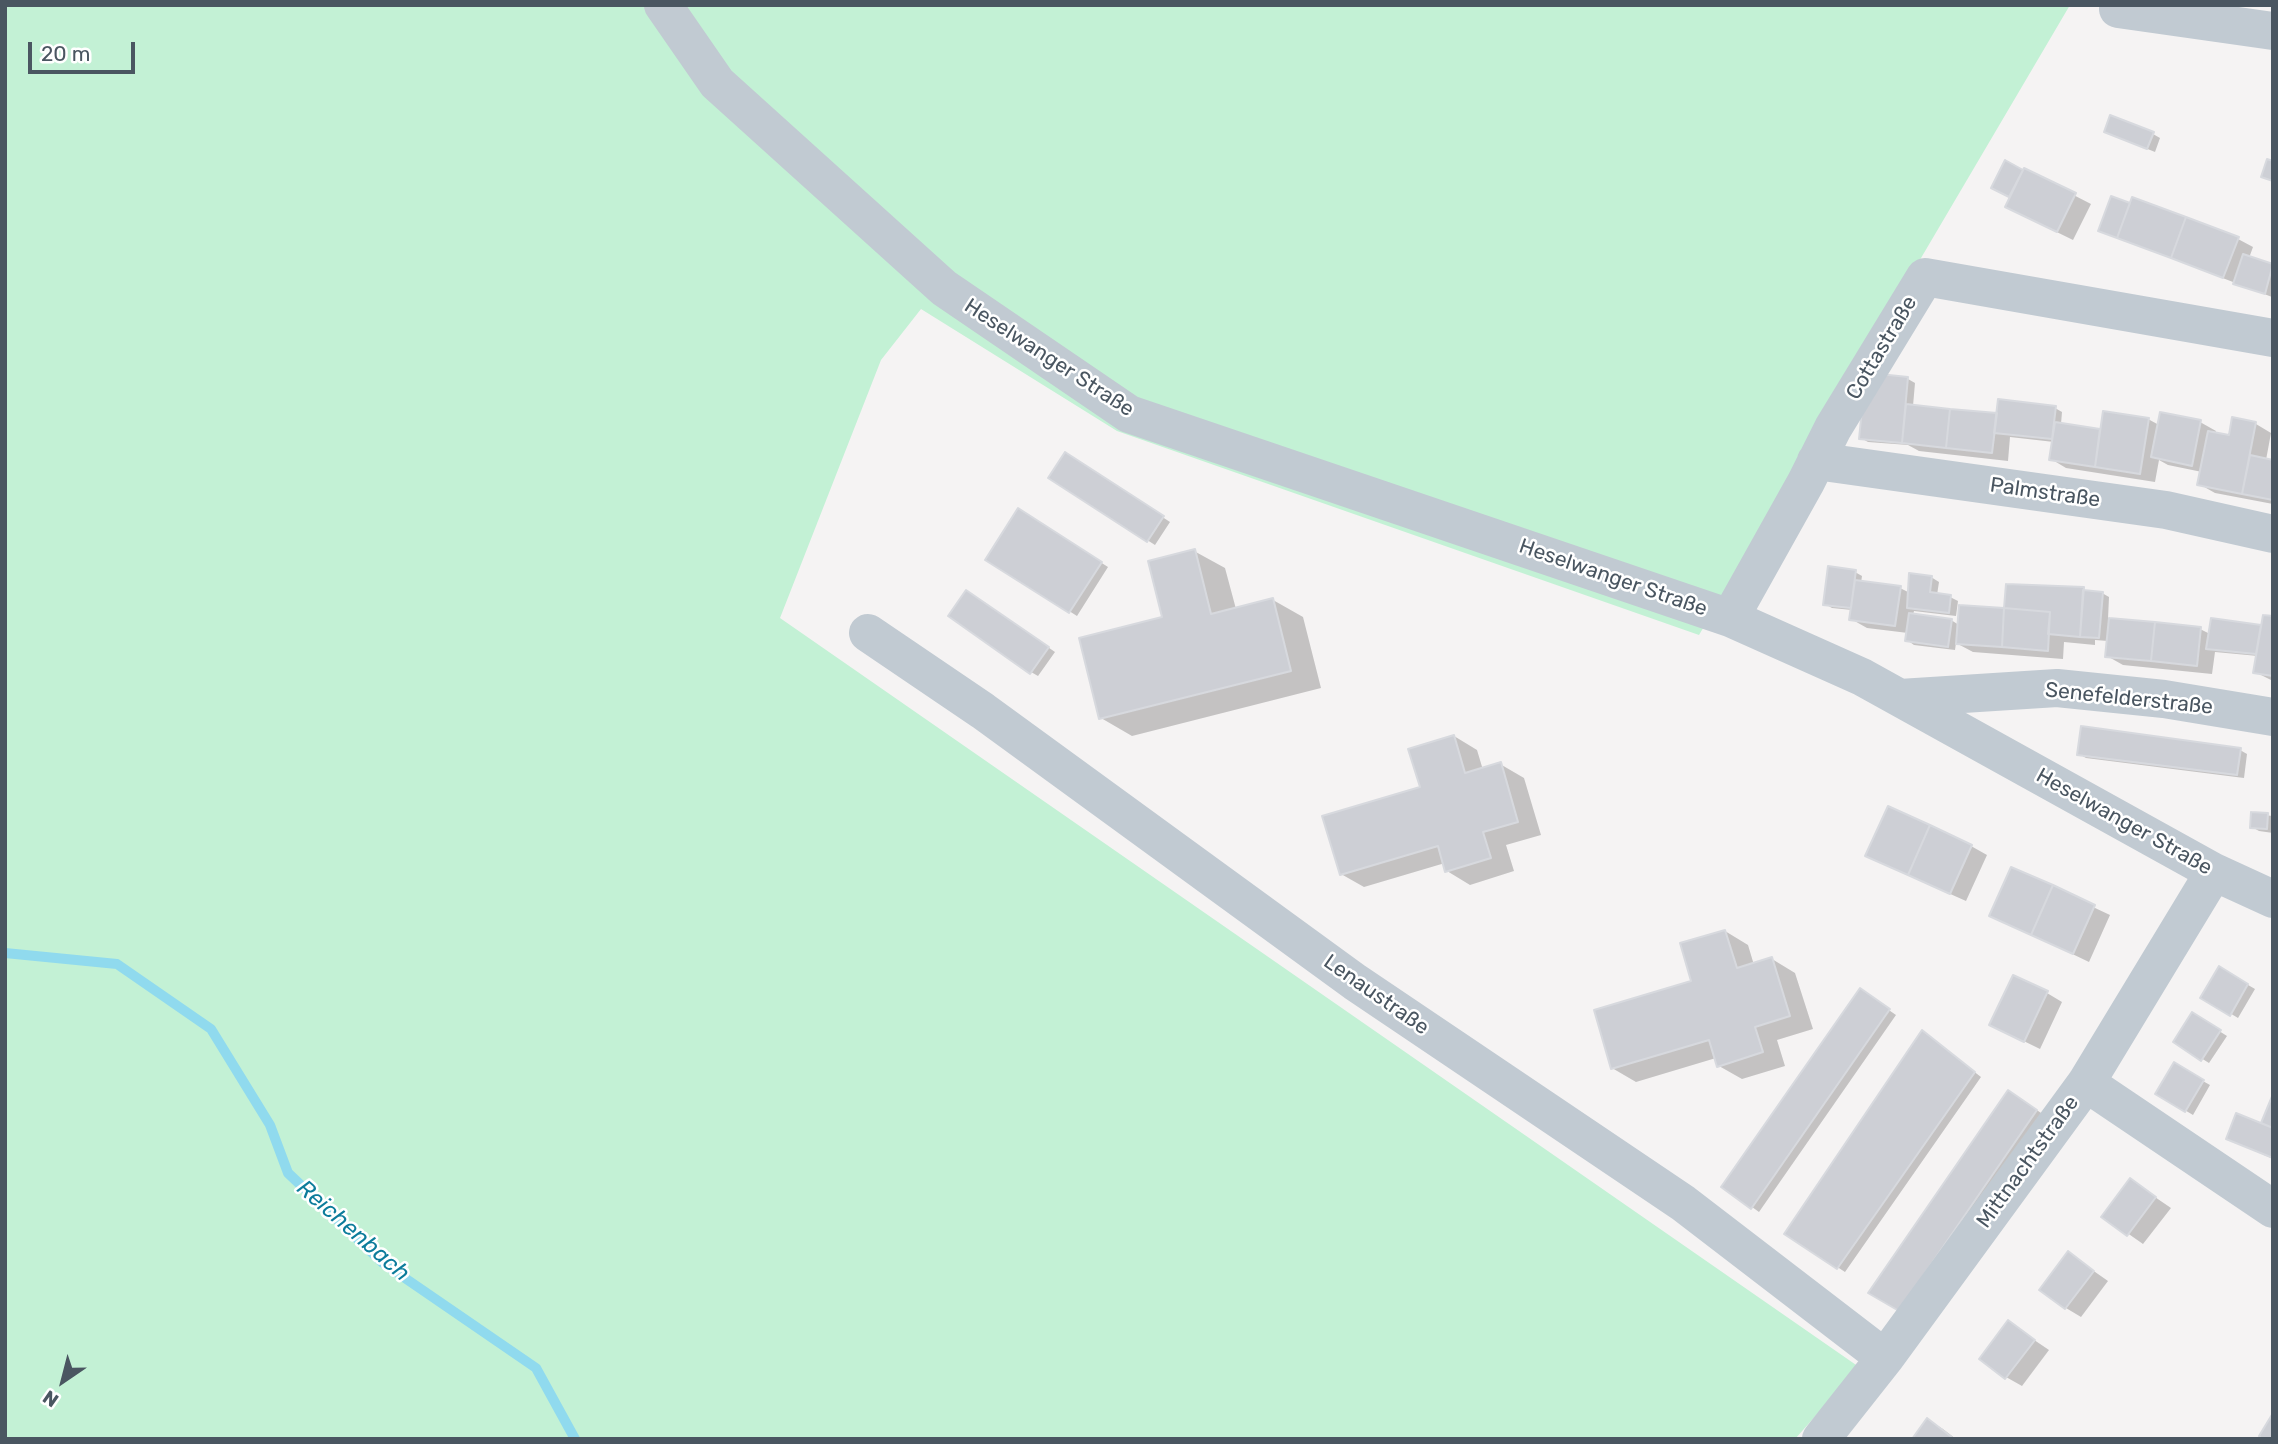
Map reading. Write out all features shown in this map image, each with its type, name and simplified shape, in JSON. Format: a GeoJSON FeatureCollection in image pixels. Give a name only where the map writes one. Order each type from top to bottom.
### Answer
{"type":"FeatureCollection","features":[{"type":"Feature","properties":{"kind":"street","name":"Heselwanger Straße"},"geometry":{"type":"LineString","coordinates":[[663,5],[717,83],[944,288],[1129,414],[1730,618],[1861,677],[2214,872],[2273,899]]}},
{"type":"Feature","properties":{"kind":"street"},"geometry":{"type":"LineString","coordinates":[[2118,9],[2273,31]]}},
{"type":"Feature","properties":{"kind":"street","name":"Cottastraße"},"geometry":{"type":"LineString","coordinates":[[1730,618],[1833,428],[1924,277],[2273,338]]}},
{"type":"Feature","properties":{"kind":"street","name":"Palmstraße"},"geometry":{"type":"LineString","coordinates":[[1816,461],[2166,510],[2273,534]]}},
{"type":"Feature","properties":{"kind":"street","name":"Lenaustraße"},"geometry":{"type":"LineString","coordinates":[[868,633],[983,711],[1356,982],[1683,1203],[1885,1358]]}},
{"type":"Feature","properties":{"kind":"street","name":"Senefelderstraße"},"geometry":{"type":"LineString","coordinates":[[1900,698],[2057,688],[2164,699],[2273,717]]}},
{"type":"Feature","properties":{"kind":"street","name":"Mittnachtstraße"},"geometry":{"type":"LineString","coordinates":[[1821,1439],[1885,1358],[2085,1083],[2214,872]]}},
{"type":"Feature","properties":{"kind":"street"},"geometry":{"type":"LineString","coordinates":[[2085,1083],[2273,1209]]}},
{"type":"Feature","properties":{"kind":"green space"},"geometry":{"type":"Polygon","coordinates":[[[5,5],[2070,5],[1699,635],[1117,431],[921,309],[881,360],[780,618],[1859,1367],[1795,1439],[5,1439],[5,5]]]}},
{"type":"Feature","properties":{"kind":"building"},"geometry":{"type":"Polygon","coordinates":[[[2110,115],[2154,132],[2147,149],[2104,132],[2110,115]]]}},
{"type":"Feature","properties":{"kind":"building"},"geometry":{"type":"Polygon","coordinates":[[[2267,159],[2273,161],[2273,181],[2261,177],[2267,159]]]}},
{"type":"Feature","properties":{"kind":"building"},"geometry":{"type":"Polygon","coordinates":[[[2005,160],[2023,170],[2009,197],[1991,188],[2005,160]]]}},
{"type":"Feature","properties":{"kind":"building"},"geometry":{"type":"Polygon","coordinates":[[[2024,168],[2076,193],[2057,232],[2005,207],[2024,168]]]}},
{"type":"Feature","properties":{"kind":"building"},"geometry":{"type":"Polygon","coordinates":[[[2111,196],[2130,203],[2117,238],[2098,231],[2111,196]]]}},
{"type":"Feature","properties":{"kind":"building"},"geometry":{"type":"Polygon","coordinates":[[[2132,197],[2186,217],[2171,258],[2117,238],[2132,197]]]}},
{"type":"Feature","properties":{"kind":"building"},"geometry":{"type":"Polygon","coordinates":[[[2186,217],[2239,237],[2223,278],[2171,258],[2186,217]]]}},
{"type":"Feature","properties":{"kind":"building"},"geometry":{"type":"Polygon","coordinates":[[[2243,254],[2273,264],[2265,294],[2233,284],[2243,254]]]}},
{"type":"Feature","properties":{"kind":"building"},"geometry":{"type":"Polygon","coordinates":[[[1879,374],[1908,377],[1902,443],[1859,439],[1863,399],[1879,374]]]}},
{"type":"Feature","properties":{"kind":"building"},"geometry":{"type":"Polygon","coordinates":[[[1998,399],[2056,406],[2052,439],[1994,433],[1998,399]]]}},
{"type":"Feature","properties":{"kind":"building"},"geometry":{"type":"Polygon","coordinates":[[[1906,404],[1950,409],[1946,448],[1902,443],[1906,404]]]}},
{"type":"Feature","properties":{"kind":"building"},"geometry":{"type":"Polygon","coordinates":[[[1950,409],[1997,413],[1992,453],[1946,448],[1950,409]]]}},
{"type":"Feature","properties":{"kind":"building"},"geometry":{"type":"Polygon","coordinates":[[[2103,411],[2149,418],[2140,474],[2095,467],[2103,411]]]}},
{"type":"Feature","properties":{"kind":"building"},"geometry":{"type":"Polygon","coordinates":[[[2160,412],[2201,420],[2192,466],[2151,457],[2160,412]]]}},
{"type":"Feature","properties":{"kind":"building"},"geometry":{"type":"Polygon","coordinates":[[[2232,417],[2256,422],[2242,494],[2197,485],[2208,431],[2229,435],[2232,417]]]}},
{"type":"Feature","properties":{"kind":"building"},"geometry":{"type":"Polygon","coordinates":[[[2055,422],[2100,429],[2095,467],[2049,460],[2055,422]]]}},
{"type":"Feature","properties":{"kind":"building"},"geometry":{"type":"Polygon","coordinates":[[[1065,452],[1164,516],[1147,542],[1048,478],[1065,452]]]}},
{"type":"Feature","properties":{"kind":"building"},"geometry":{"type":"Polygon","coordinates":[[[2250,455],[2273,460],[2273,500],[2242,494],[2250,455]]]}},
{"type":"Feature","properties":{"kind":"building"},"geometry":{"type":"Polygon","coordinates":[[[1018,508],[1102,562],[1069,613],[985,560],[1018,508]]]}},
{"type":"Feature","properties":{"kind":"building"},"geometry":{"type":"Polygon","coordinates":[[[1195,549],[1211,614],[1273,598],[1291,671],[1099,719],[1079,638],[1162,617],[1148,561],[1195,549]]]}},
{"type":"Feature","properties":{"kind":"building"},"geometry":{"type":"Polygon","coordinates":[[[1828,566],[1856,570],[1851,608],[1823,605],[1828,566]]]}},
{"type":"Feature","properties":{"kind":"building"},"geometry":{"type":"Polygon","coordinates":[[[1909,573],[1932,576],[1930,592],[1951,595],[1949,613],[1907,608],[1909,573]]]}},
{"type":"Feature","properties":{"kind":"building"},"geometry":{"type":"Polygon","coordinates":[[[1855,580],[1901,586],[1895,626],[1849,620],[1855,580]]]}},
{"type":"Feature","properties":{"kind":"building"},"geometry":{"type":"Polygon","coordinates":[[[2006,584],[2084,587],[2080,637],[2048,634],[2050,612],[2004,608],[2006,584]]]}},
{"type":"Feature","properties":{"kind":"building"},"geometry":{"type":"Polygon","coordinates":[[[966,590],[1049,647],[1030,674],[948,616],[966,590]]]}},
{"type":"Feature","properties":{"kind":"building"},"geometry":{"type":"Polygon","coordinates":[[[2083,590],[2103,592],[2099,638],[2080,637],[2083,590]]]}},
{"type":"Feature","properties":{"kind":"building"},"geometry":{"type":"Polygon","coordinates":[[[1959,605],[2004,608],[2002,647],[1956,644],[1959,605]]]}},
{"type":"Feature","properties":{"kind":"building"},"geometry":{"type":"Polygon","coordinates":[[[2004,608],[2050,612],[2048,651],[2002,647],[2004,608]]]}},
{"type":"Feature","properties":{"kind":"building"},"geometry":{"type":"Polygon","coordinates":[[[1909,613],[1952,619],[1948,647],[1905,641],[1909,613]]]}},
{"type":"Feature","properties":{"kind":"building"},"geometry":{"type":"Polygon","coordinates":[[[2263,615],[2273,616],[2273,676],[2253,673],[2263,615]]]}},
{"type":"Feature","properties":{"kind":"building"},"geometry":{"type":"Polygon","coordinates":[[[2109,618],[2155,622],[2151,661],[2105,657],[2109,618]]]}},
{"type":"Feature","properties":{"kind":"building"},"geometry":{"type":"Polygon","coordinates":[[[2211,618],[2261,625],[2256,654],[2206,649],[2211,618]]]}},
{"type":"Feature","properties":{"kind":"building"},"geometry":{"type":"Polygon","coordinates":[[[2155,622],[2201,627],[2197,666],[2151,661],[2155,622]]]}},
{"type":"Feature","properties":{"kind":"building"},"geometry":{"type":"Polygon","coordinates":[[[2081,726],[2241,748],[2237,775],[2077,755],[2081,726]]]}},
{"type":"Feature","properties":{"kind":"building"},"geometry":{"type":"Polygon","coordinates":[[[1454,735],[1465,773],[1501,762],[1518,822],[1483,832],[1491,858],[1445,872],[1438,846],[1340,875],[1322,816],[1420,787],[1408,749],[1454,735]]]}},
{"type":"Feature","properties":{"kind":"building"},"geometry":{"type":"Polygon","coordinates":[[[1888,806],[1930,825],[1908,875],[1865,856],[1888,806]]]}},
{"type":"Feature","properties":{"kind":"building"},"geometry":{"type":"Polygon","coordinates":[[[2251,812],[2268,813],[2267,829],[2250,828],[2251,812]]]}},
{"type":"Feature","properties":{"kind":"building"},"geometry":{"type":"Polygon","coordinates":[[[1930,825],[1972,845],[1950,894],[1908,875],[1930,825]]]}},
{"type":"Feature","properties":{"kind":"building"},"geometry":{"type":"Polygon","coordinates":[[[2011,867],[2053,885],[2031,935],[1989,916],[2011,867]]]}},
{"type":"Feature","properties":{"kind":"building"},"geometry":{"type":"Polygon","coordinates":[[[2053,885],[2095,905],[2073,954],[2031,935],[2053,885]]]}},
{"type":"Feature","properties":{"kind":"building"},"geometry":{"type":"Polygon","coordinates":[[[1725,930],[1737,968],[1772,957],[1790,1016],[1755,1027],[1763,1052],[1717,1067],[1709,1040],[1611,1069],[1594,1010],[1691,981],[1680,943],[1725,930]]]}},
{"type":"Feature","properties":{"kind":"building"},"geometry":{"type":"Polygon","coordinates":[[[2219,966],[2248,984],[2230,1016],[2200,998],[2219,966]]]}},
{"type":"Feature","properties":{"kind":"building"},"geometry":{"type":"Polygon","coordinates":[[[2013,975],[2048,991],[2024,1042],[1989,1025],[2013,975]]]}},
{"type":"Feature","properties":{"kind":"building"},"geometry":{"type":"Polygon","coordinates":[[[1860,988],[1890,1009],[1751,1209],[1721,1187],[1860,988]]]}},
{"type":"Feature","properties":{"kind":"building"},"geometry":{"type":"Polygon","coordinates":[[[2192,1012],[2221,1030],[2201,1061],[2173,1042],[2192,1012]]]}},
{"type":"Feature","properties":{"kind":"building"},"geometry":{"type":"Polygon","coordinates":[[[1922,1030],[1975,1072],[1837,1269],[1784,1234],[1922,1030]]]}},
{"type":"Feature","properties":{"kind":"building"},"geometry":{"type":"Polygon","coordinates":[[[2174,1062],[2204,1080],[2185,1112],[2155,1094],[2174,1062]]]}},
{"type":"Feature","properties":{"kind":"building"},"geometry":{"type":"Polygon","coordinates":[[[2008,1090],[2037,1110],[1899,1311],[1868,1293],[2008,1090]]]}},
{"type":"Feature","properties":{"kind":"building"},"geometry":{"type":"Polygon","coordinates":[[[2273,1094],[2273,1128],[2261,1123],[2273,1094]]]}},
{"type":"Feature","properties":{"kind":"building"},"geometry":{"type":"Polygon","coordinates":[[[2236,1113],[2273,1128],[2273,1158],[2226,1139],[2236,1113]]]}},
{"type":"Feature","properties":{"kind":"building"},"geometry":{"type":"Polygon","coordinates":[[[2130,1178],[2156,1197],[2127,1236],[2101,1217],[2130,1178]]]}},
{"type":"Feature","properties":{"kind":"building"},"geometry":{"type":"Polygon","coordinates":[[[2068,1251],[2094,1271],[2065,1309],[2039,1290],[2068,1251]]]}},
{"type":"Feature","properties":{"kind":"building"},"geometry":{"type":"Polygon","coordinates":[[[2008,1320],[2035,1340],[2005,1379],[1979,1359],[2008,1320]]]}},
{"type":"Feature","properties":{"kind":"building"},"geometry":{"type":"Polygon","coordinates":[[[2273,1413],[2273,1439],[2262,1439],[2259,1436],[2273,1413]]]}},
{"type":"Feature","properties":{"kind":"building"},"geometry":{"type":"Polygon","coordinates":[[[1927,1418],[1953,1438],[1912,1439],[1927,1418]]]}},
{"type":"Feature","properties":{"kind":"waterway","name":"Reichenbach"},"geometry":{"type":"LineString","coordinates":[[5,953],[117,964],[211,1029],[270,1125],[288,1173],[383,1263],[536,1368],[575,1439]]}}]}
